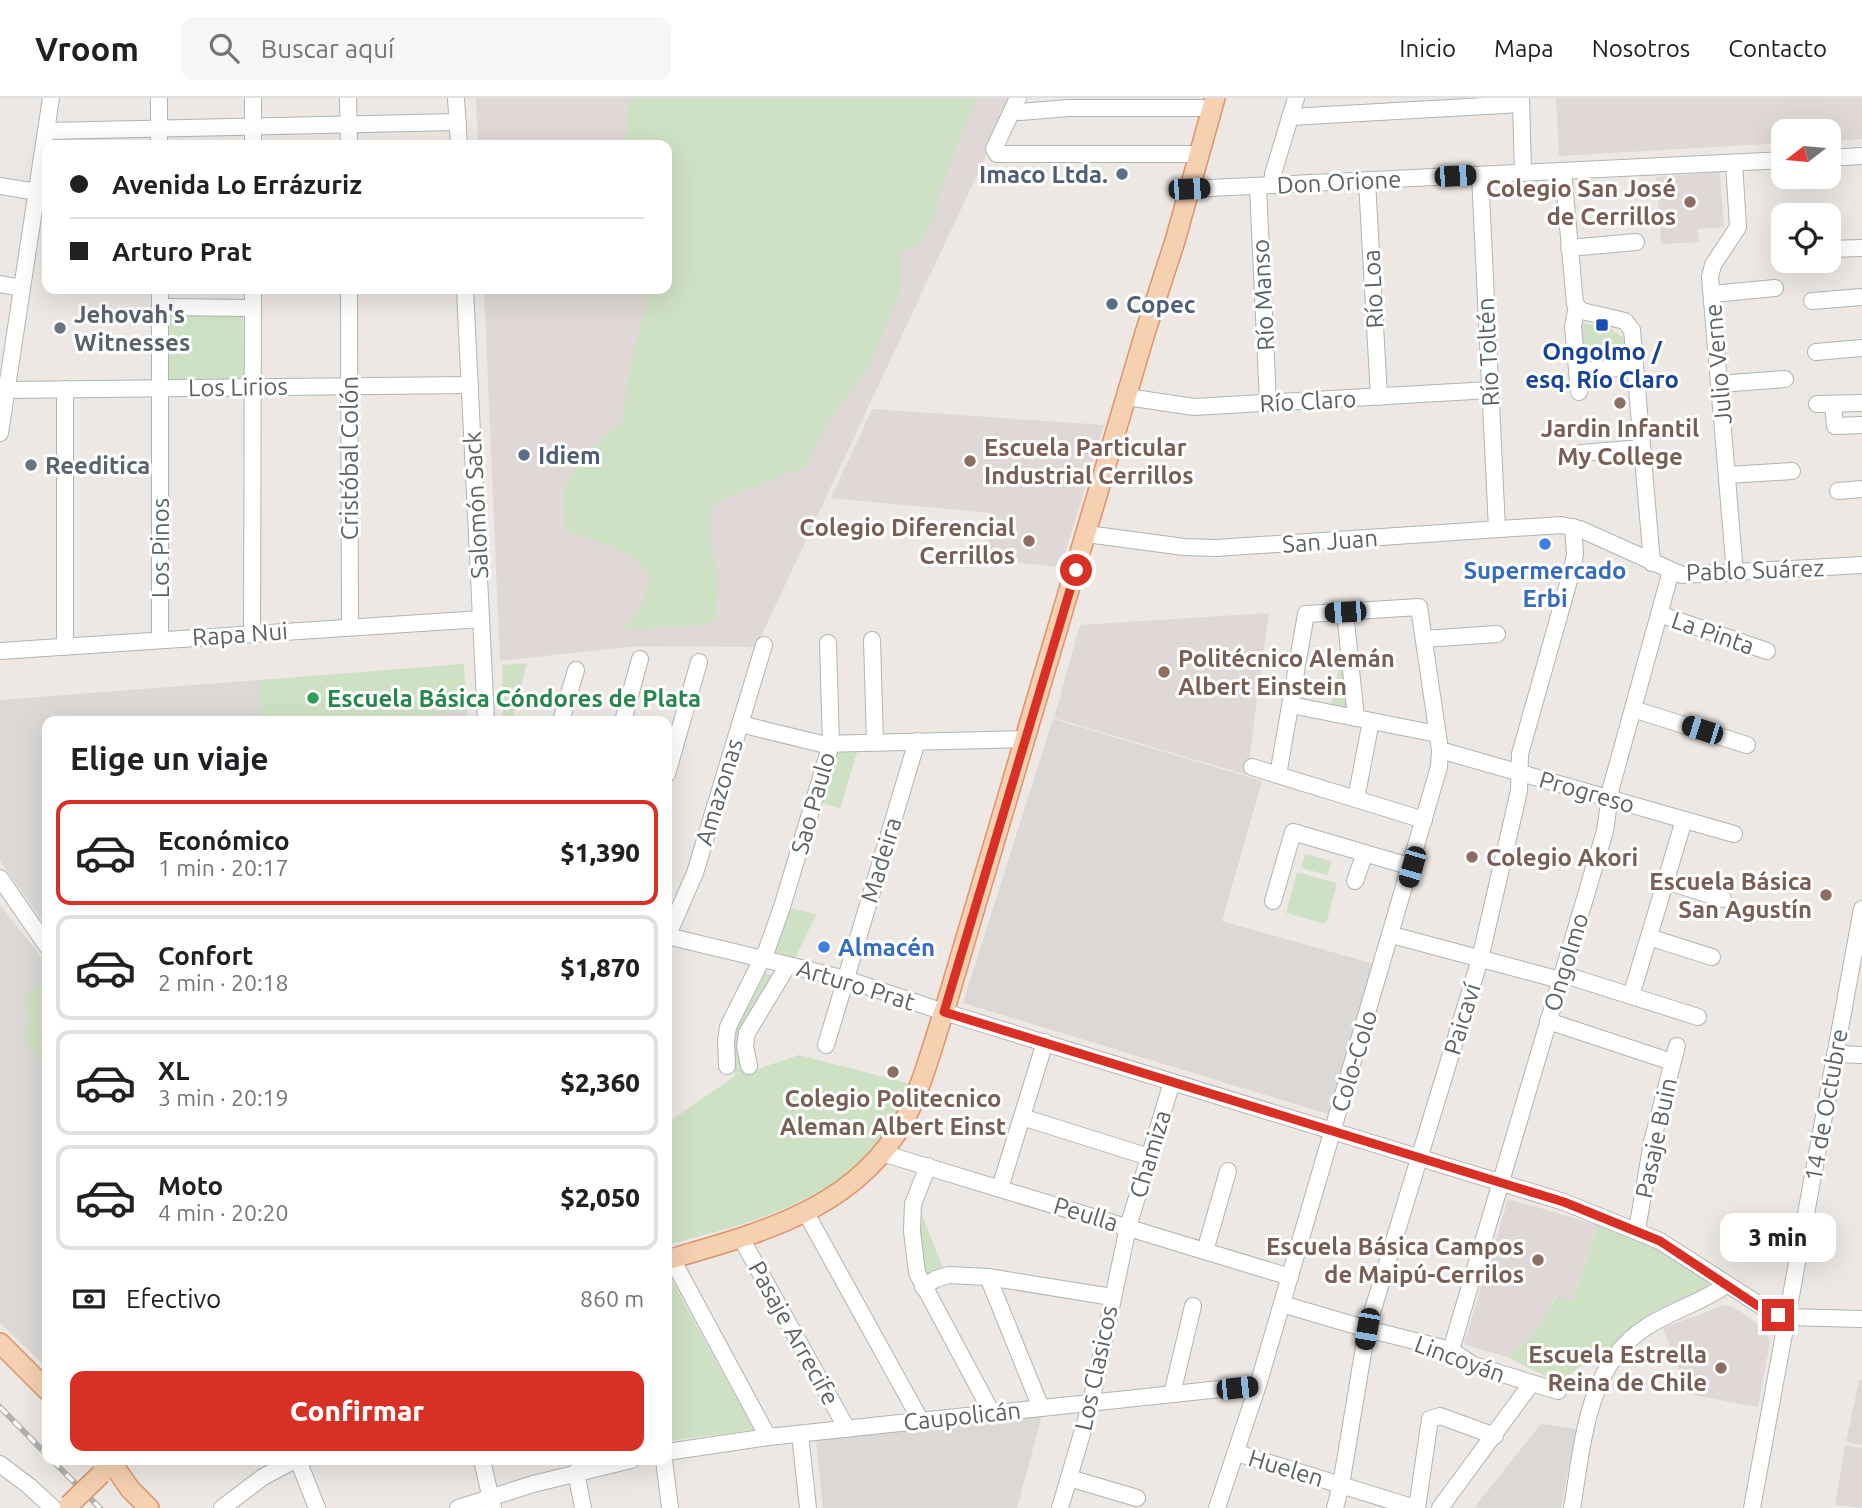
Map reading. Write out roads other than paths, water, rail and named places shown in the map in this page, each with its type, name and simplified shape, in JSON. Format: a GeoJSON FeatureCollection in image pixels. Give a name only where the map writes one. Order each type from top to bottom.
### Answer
{"type":"FeatureCollection","features":[{"type":"Feature","properties":{"kind":"main road"},"geometry":{"type":"LineString","coordinates":[[672,1259],[741,1238],[806,1213],[846,1188],[882,1153],[911,1106],[944,1012],[1214,103]]}},
{"type":"Feature","properties":{"kind":"main road"},"geometry":{"type":"LineString","coordinates":[[0,1343],[42,1386]]}},
{"type":"Feature","properties":{"kind":"main road"},"geometry":{"type":"LineString","coordinates":[[68,1507],[114,1469],[149,1508]]}},
{"type":"Feature","properties":{"kind":"street"},"geometry":{"type":"LineString","coordinates":[[159,98],[159,137]]}},
{"type":"Feature","properties":{"kind":"street"},"geometry":{"type":"LineString","coordinates":[[253,98],[253,140]]}},
{"type":"Feature","properties":{"kind":"street"},"geometry":{"type":"LineString","coordinates":[[348,98],[349,140]]}},
{"type":"Feature","properties":{"kind":"street"},"geometry":{"type":"LineString","coordinates":[[456,98],[459,140]]}},
{"type":"Feature","properties":{"kind":"street","name":"Río Manso"},"geometry":{"type":"LineString","coordinates":[[1268,403],[1265,186],[1273,174],[1296,98]]}},
{"type":"Feature","properties":{"kind":"street"},"geometry":{"type":"LineString","coordinates":[[45,140],[47,99]]}},
{"type":"Feature","properties":{"kind":"street"},"geometry":{"type":"LineString","coordinates":[[1290,117],[1355,106],[1521,101],[1523,173]]}},
{"type":"Feature","properties":{"kind":"street"},"geometry":{"type":"LineString","coordinates":[[1015,104],[1020,113],[1069,108],[1214,103]]}},
{"type":"Feature","properties":{"kind":"street"},"geometry":{"type":"LineString","coordinates":[[1015,104],[994,152],[999,154],[1199,154]]}},
{"type":"Feature","properties":{"kind":"street"},"geometry":{"type":"LineString","coordinates":[[46,131],[159,137],[253,127],[457,122]]}},
{"type":"Feature","properties":{"kind":"street"},"geometry":{"type":"LineString","coordinates":[[1841,157],[1862,156]]}},
{"type":"Feature","properties":{"kind":"street"},"geometry":{"type":"LineString","coordinates":[[0,433],[5,382],[42,158]]}},
{"type":"Feature","properties":{"kind":"street","name":"Don Orione"},"geometry":{"type":"LineString","coordinates":[[1189,189],[1771,161]]}},
{"type":"Feature","properties":{"kind":"street","name":"Julio Verne"},"geometry":{"type":"LineString","coordinates":[[1734,163],[1739,221],[1736,232],[1712,269],[1712,294],[1735,573]]}},
{"type":"Feature","properties":{"kind":"street"},"geometry":{"type":"LineString","coordinates":[[1563,171],[1573,301],[1586,313],[1620,319],[1628,323],[1632,330],[1652,563]]}},
{"type":"Feature","properties":{"kind":"street","name":"Río Toltén"},"geometry":{"type":"LineString","coordinates":[[1480,175],[1497,529]]}},
{"type":"Feature","properties":{"kind":"street","name":"Río Loa"},"geometry":{"type":"LineString","coordinates":[[1367,181],[1379,397]]}},
{"type":"Feature","properties":{"kind":"street"},"geometry":{"type":"LineString","coordinates":[[0,186],[37,192]]}},
{"type":"Feature","properties":{"kind":"street"},"geometry":{"type":"LineString","coordinates":[[1569,248],[1636,242]]}},
{"type":"Feature","properties":{"kind":"street"},"geometry":{"type":"LineString","coordinates":[[1841,249],[1862,248]]}},
{"type":"Feature","properties":{"kind":"street"},"geometry":{"type":"LineString","coordinates":[[0,285],[22,288]]}},
{"type":"Feature","properties":{"kind":"street"},"geometry":{"type":"LineString","coordinates":[[1712,294],[1775,288]]}},
{"type":"Feature","properties":{"kind":"street","name":"Los Pinos"},"geometry":{"type":"LineString","coordinates":[[160,294],[160,639]]}},
{"type":"Feature","properties":{"kind":"street"},"geometry":{"type":"LineString","coordinates":[[252,633],[253,294]]}},
{"type":"Feature","properties":{"kind":"street","name":"Cristóbal Colón"},"geometry":{"type":"LineString","coordinates":[[349,294],[350,626]]}},
{"type":"Feature","properties":{"kind":"street","name":"Salomón Sack"},"geometry":{"type":"LineString","coordinates":[[465,294],[486,716]]}},
{"type":"Feature","properties":{"kind":"street"},"geometry":{"type":"LineString","coordinates":[[1812,301],[1862,297]]}},
{"type":"Feature","properties":{"kind":"street"},"geometry":{"type":"LineString","coordinates":[[160,307],[253,308]]}},
{"type":"Feature","properties":{"kind":"street"},"geometry":{"type":"LineString","coordinates":[[1577,307],[1573,321],[1579,393]]}},
{"type":"Feature","properties":{"kind":"street"},"geometry":{"type":"LineString","coordinates":[[1816,352],[1862,348]]}},
{"type":"Feature","properties":{"kind":"street"},"geometry":{"type":"LineString","coordinates":[[1577,371],[1635,367]]}},
{"type":"Feature","properties":{"kind":"street"},"geometry":{"type":"LineString","coordinates":[[1720,384],[1785,379]]}},
{"type":"Feature","properties":{"kind":"street","name":"Los Lirios"},"geometry":{"type":"LineString","coordinates":[[5,382],[65,389],[470,385]]}},
{"type":"Feature","properties":{"kind":"street"},"geometry":{"type":"LineString","coordinates":[[65,389],[65,646]]}},
{"type":"Feature","properties":{"kind":"street","name":"Río Claro"},"geometry":{"type":"LineString","coordinates":[[1127,397],[1194,407],[1490,390]]}},
{"type":"Feature","properties":{"kind":"street"},"geometry":{"type":"LineString","coordinates":[[1862,403],[1825,404],[1835,426],[1862,425]]}},
{"type":"Feature","properties":{"kind":"street"},"geometry":{"type":"LineString","coordinates":[[1581,453],[1642,448]]}},
{"type":"Feature","properties":{"kind":"street"},"geometry":{"type":"LineString","coordinates":[[1727,475],[1792,471]]}},
{"type":"Feature","properties":{"kind":"street"},"geometry":{"type":"LineString","coordinates":[[1838,491],[1862,489]]}},
{"type":"Feature","properties":{"kind":"street","name":"San Juan"},"geometry":{"type":"LineString","coordinates":[[1087,534],[1164,545],[1216,548],[1554,525],[1573,527]]}},
{"type":"Feature","properties":{"kind":"street","name":"Pablo Suárez"},"geometry":{"type":"LineString","coordinates":[[1573,527],[1652,563],[1689,576],[1862,565]]}},
{"type":"Feature","properties":{"kind":"street","name":"Paicaví"},"geometry":{"type":"LineString","coordinates":[[1335,1508],[1367,1329],[1480,959],[1519,791],[1520,754],[1572,570],[1573,527]]}},
{"type":"Feature","properties":{"kind":"street","name":"Ongolmo"},"geometry":{"type":"LineString","coordinates":[[1451,1350],[1605,831],[1610,798],[1671,571]]}},
{"type":"Feature","properties":{"kind":"street","name":"Colo-Colo"},"geometry":{"type":"LineString","coordinates":[[1217,1508],[1258,1385],[1412,867],[1439,767],[1438,742],[1419,607],[1345,612]]}},
{"type":"Feature","properties":{"kind":"street"},"geometry":{"type":"LineString","coordinates":[[1278,775],[1306,614],[1345,612],[1364,720],[1356,799]]}},
{"type":"Feature","properties":{"kind":"street","name":"La Pinta"},"geometry":{"type":"LineString","coordinates":[[1659,614],[1767,651]]}},
{"type":"Feature","properties":{"kind":"street","name":"Rapa Nui"},"geometry":{"type":"LineString","coordinates":[[0,651],[481,619]]}},
{"type":"Feature","properties":{"kind":"street"},"geometry":{"type":"LineString","coordinates":[[1424,639],[1497,634]]}},
{"type":"Feature","properties":{"kind":"street"},"geometry":{"type":"LineString","coordinates":[[872,640],[875,742]]}},
{"type":"Feature","properties":{"kind":"street","name":"Sao Paulo"},"geometry":{"type":"LineString","coordinates":[[726,1066],[728,1027],[762,958],[782,907],[831,744],[828,643]]}},
{"type":"Feature","properties":{"kind":"street","name":"Amazonas"},"geometry":{"type":"LineString","coordinates":[[672,925],[695,873],[764,645]]}},
{"type":"Feature","properties":{"kind":"street"},"geometry":{"type":"LineString","coordinates":[[623,716],[640,659]]}},
{"type":"Feature","properties":{"kind":"street"},"geometry":{"type":"LineString","coordinates":[[672,756],[699,662]]}},
{"type":"Feature","properties":{"kind":"street"},"geometry":{"type":"LineString","coordinates":[[562,716],[576,670]]}},
{"type":"Feature","properties":{"kind":"street","name":"Progreso"},"geometry":{"type":"LineString","coordinates":[[1291,705],[1364,720],[1438,742],[1520,772],[1734,834]]}},
{"type":"Feature","properties":{"kind":"street"},"geometry":{"type":"LineString","coordinates":[[1633,709],[1747,745]]}},
{"type":"Feature","properties":{"kind":"street"},"geometry":{"type":"LineString","coordinates":[[740,724],[814,743],[831,744],[1025,739]]}},
{"type":"Feature","properties":{"kind":"street","name":"Madeira"},"geometry":{"type":"LineString","coordinates":[[826,1045],[917,741]]}},
{"type":"Feature","properties":{"kind":"street"},"geometry":{"type":"LineString","coordinates":[[1252,767],[1424,820]]}},
{"type":"Feature","properties":{"kind":"street"},"geometry":{"type":"LineString","coordinates":[[1631,996],[1684,820]]}},
{"type":"Feature","properties":{"kind":"street"},"geometry":{"type":"LineString","coordinates":[[1273,901],[1293,832],[1412,867]]}},
{"type":"Feature","properties":{"kind":"street"},"geometry":{"type":"LineString","coordinates":[[1355,881],[1365,853]]}},
{"type":"Feature","properties":{"kind":"street"},"geometry":{"type":"LineString","coordinates":[[0,878],[42,939]]}},
{"type":"Feature","properties":{"kind":"street"},"geometry":{"type":"LineString","coordinates":[[1666,881],[1723,899]]}},
{"type":"Feature","properties":{"kind":"street","name":"14 de Octubre"},"geometry":{"type":"LineString","coordinates":[[1752,1508],[1862,909]]}},
{"type":"Feature","properties":{"kind":"street"},"geometry":{"type":"LineString","coordinates":[[1392,935],[1561,977],[1698,1017]]}},
{"type":"Feature","properties":{"kind":"street","name":"Arturo Prat"},"geometry":{"type":"LineString","coordinates":[[672,937],[845,979],[944,1012],[1564,1202],[1637,1230],[1672,1248],[1766,1311],[1787,1317]]}},
{"type":"Feature","properties":{"kind":"street"},"geometry":{"type":"LineString","coordinates":[[1649,937],[1712,957]]}},
{"type":"Feature","properties":{"kind":"street"},"geometry":{"type":"LineString","coordinates":[[749,1066],[745,1046],[747,1033],[788,965]]}},
{"type":"Feature","properties":{"kind":"street"},"geometry":{"type":"LineString","coordinates":[[1548,1021],[1672,1062]]}},
{"type":"Feature","properties":{"kind":"street"},"geometry":{"type":"LineString","coordinates":[[1000,1188],[1045,1042]]}},
{"type":"Feature","properties":{"kind":"street","name":"Pasaje Buin"},"geometry":{"type":"LineString","coordinates":[[1637,1230],[1652,1142],[1677,1046]]}},
{"type":"Feature","properties":{"kind":"street"},"geometry":{"type":"LineString","coordinates":[[1835,1054],[1862,1055]]}},
{"type":"Feature","properties":{"kind":"street","name":"Chamiza"},"geometry":{"type":"LineString","coordinates":[[1128,1227],[1172,1082]]}},
{"type":"Feature","properties":{"kind":"street"},"geometry":{"type":"LineString","coordinates":[[1022,1117],[1149,1157]]}},
{"type":"Feature","properties":{"kind":"street","name":"Peulla"},"geometry":{"type":"LineString","coordinates":[[882,1153],[1290,1277]]}},
{"type":"Feature","properties":{"kind":"street"},"geometry":{"type":"LineString","coordinates":[[928,1166],[913,1204],[912,1231],[917,1273],[992,1413]]}},
{"type":"Feature","properties":{"kind":"street"},"geometry":{"type":"LineString","coordinates":[[1205,1251],[1228,1171]]}},
{"type":"Feature","properties":{"kind":"street"},"geometry":{"type":"LineString","coordinates":[[806,1213],[921,1421]]}},
{"type":"Feature","properties":{"kind":"street","name":"Los Clasicos"},"geometry":{"type":"LineString","coordinates":[[1060,1508],[1091,1403],[1111,1297],[1128,1227]]}},
{"type":"Feature","properties":{"kind":"street","name":"Pasaje Arrecife"},"geometry":{"type":"LineString","coordinates":[[741,1238],[847,1429]]}},
{"type":"Feature","properties":{"kind":"street"},"geometry":{"type":"LineString","coordinates":[[672,1265],[768,1437]]}},
{"type":"Feature","properties":{"kind":"street"},"geometry":{"type":"LineString","coordinates":[[923,1287],[949,1275],[988,1277],[1111,1297]]}},
{"type":"Feature","properties":{"kind":"street"},"geometry":{"type":"LineString","coordinates":[[988,1277],[1041,1408]]}},
{"type":"Feature","properties":{"kind":"street"},"geometry":{"type":"LineString","coordinates":[[1572,1508],[1589,1415],[1602,1376],[1612,1357],[1628,1339],[1646,1326],[1726,1285]]}},
{"type":"Feature","properties":{"kind":"street","name":"Lincoyán"},"geometry":{"type":"LineString","coordinates":[[1282,1304],[1451,1350],[1461,1354],[1468,1363],[1558,1391]]}},
{"type":"Feature","properties":{"kind":"street"},"geometry":{"type":"LineString","coordinates":[[1172,1394],[1193,1306]]}},
{"type":"Feature","properties":{"kind":"street"},"geometry":{"type":"LineString","coordinates":[[1787,1317],[1862,1319]]}},
{"type":"Feature","properties":{"kind":"street"},"geometry":{"type":"LineString","coordinates":[[1440,1508],[1531,1384]]}},
{"type":"Feature","properties":{"kind":"street","name":"Caupolicán"},"geometry":{"type":"LineString","coordinates":[[672,1451],[768,1437],[1258,1385]]}},
{"type":"Feature","properties":{"kind":"street"},"geometry":{"type":"LineString","coordinates":[[1416,1508],[1430,1419],[1440,1416],[1494,1436]]}},
{"type":"Feature","properties":{"kind":"street"},"geometry":{"type":"LineString","coordinates":[[800,1434],[807,1508]]}},
{"type":"Feature","properties":{"kind":"street","name":"Huelen"},"geometry":{"type":"LineString","coordinates":[[1237,1453],[1416,1508]]}},
{"type":"Feature","properties":{"kind":"street"},"geometry":{"type":"LineString","coordinates":[[0,1464],[29,1486],[68,1507]]}},
{"type":"Feature","properties":{"kind":"street"},"geometry":{"type":"LineString","coordinates":[[222,1508],[263,1477],[287,1465]]}},
{"type":"Feature","properties":{"kind":"street"},"geometry":{"type":"LineString","coordinates":[[299,1465],[317,1508]]}},
{"type":"Feature","properties":{"kind":"street"},"geometry":{"type":"LineString","coordinates":[[483,1465],[491,1502]]}},
{"type":"Feature","properties":{"kind":"street"},"geometry":{"type":"LineString","coordinates":[[458,1508],[491,1502],[576,1472],[608,1465]]}},
{"type":"Feature","properties":{"kind":"street"},"geometry":{"type":"LineString","coordinates":[[665,1465],[670,1508]]}},
{"type":"Feature","properties":{"kind":"street"},"geometry":{"type":"LineString","coordinates":[[576,1472],[583,1508]]}},
{"type":"Feature","properties":{"kind":"street"},"geometry":{"type":"LineString","coordinates":[[1069,1478],[1137,1498]]}},
{"type":"Feature","properties":{"kind":"railway"},"geometry":{"type":"LineString","coordinates":[[0,1407],[42,1450]]}},
{"type":"Feature","properties":{"kind":"railway"},"geometry":{"type":"LineString","coordinates":[[57,1465],[100,1508]]}},
{"type":"Feature","properties":{"kind":"place","name":"Imaco Ltda."},"geometry":{"type":"Point","coordinates":[1122,174]}},
{"type":"Feature","properties":{"kind":"place","name":"Colegio San José de Cerrillos"},"geometry":{"type":"Point","coordinates":[1690,202]}},
{"type":"Feature","properties":{"kind":"place","name":"Copec"},"geometry":{"type":"Point","coordinates":[1112,304]}},
{"type":"Feature","properties":{"kind":"place","name":"Ongolmo / esq. Río Claro"},"geometry":{"type":"Point","coordinates":[1602,325]}},
{"type":"Feature","properties":{"kind":"place","name":"Jehovah's Witnesses"},"geometry":{"type":"Point","coordinates":[60,328]}},
{"type":"Feature","properties":{"kind":"place","name":"Jardin Infantil My College"},"geometry":{"type":"Point","coordinates":[1620,403]}},
{"type":"Feature","properties":{"kind":"place","name":"Idiem"},"geometry":{"type":"Point","coordinates":[524,455]}},
{"type":"Feature","properties":{"kind":"place","name":"Escuela Particular Industrial Cerrillos"},"geometry":{"type":"Point","coordinates":[970,461]}},
{"type":"Feature","properties":{"kind":"place","name":"Reeditica"},"geometry":{"type":"Point","coordinates":[31,465]}},
{"type":"Feature","properties":{"kind":"place","name":"Colegio Diferencial Cerrillos"},"geometry":{"type":"Point","coordinates":[1029,541]}},
{"type":"Feature","properties":{"kind":"place","name":"Supermercado Erbi"},"geometry":{"type":"Point","coordinates":[1545,544]}},
{"type":"Feature","properties":{"kind":"place","name":"Politécnico Alemán Albert Einstein"},"geometry":{"type":"Point","coordinates":[1164,672]}},
{"type":"Feature","properties":{"kind":"place","name":"Escuela Básica Cóndores de Plata"},"geometry":{"type":"Point","coordinates":[313,698]}},
{"type":"Feature","properties":{"kind":"place","name":"Colegio Akori"},"geometry":{"type":"Point","coordinates":[1472,857]}},
{"type":"Feature","properties":{"kind":"place","name":"Escuela Básica San Agustín"},"geometry":{"type":"Point","coordinates":[1826,895]}},
{"type":"Feature","properties":{"kind":"place","name":"Almacén"},"geometry":{"type":"Point","coordinates":[824,947]}},
{"type":"Feature","properties":{"kind":"place","name":"Colegio Politecnico Aleman Albert Einst"},"geometry":{"type":"Point","coordinates":[893,1072]}},
{"type":"Feature","properties":{"kind":"place","name":"Escuela Básica Campos de Maipú-Cerrilos"},"geometry":{"type":"Point","coordinates":[1538,1260]}},
{"type":"Feature","properties":{"kind":"place","name":"Escuela Estrella Reina de Chile"},"geometry":{"type":"Point","coordinates":[1721,1368]}}]}
